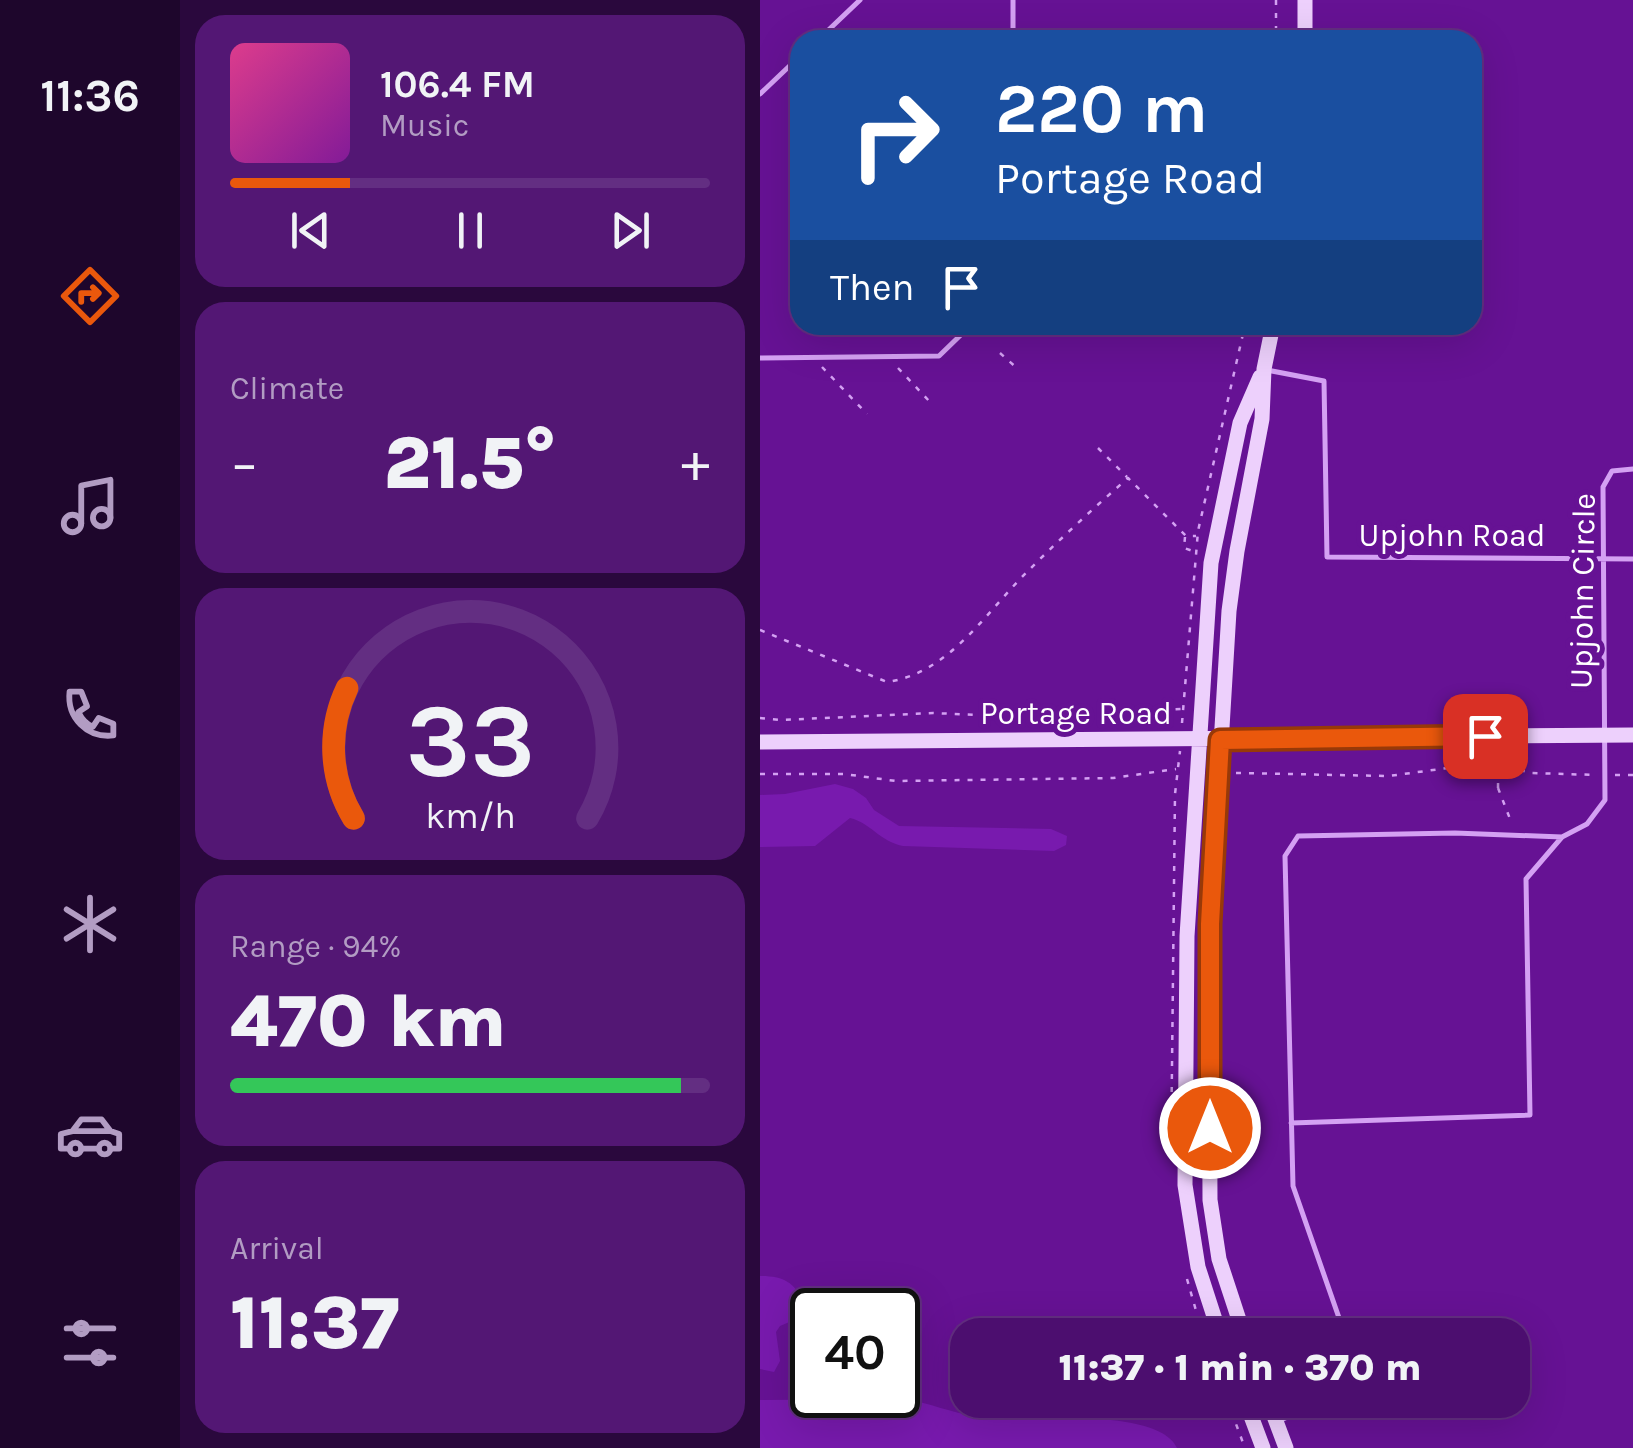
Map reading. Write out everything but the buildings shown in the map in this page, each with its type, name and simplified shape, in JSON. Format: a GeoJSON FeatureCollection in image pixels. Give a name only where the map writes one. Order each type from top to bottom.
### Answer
{"type":"FeatureCollection","features":[{"type":"Feature","properties":{"kind":"street"},"geometry":{"type":"LineString","coordinates":[[1305,0],[1305,30]]}},
{"type":"Feature","properties":{"kind":"street"},"geometry":{"type":"LineString","coordinates":[[1239,1318],[1220,1260],[1210,1200],[1209,944],[1230,598],[1262,419],[1264,369],[1271,335]]}},
{"type":"Feature","properties":{"kind":"street"},"geometry":{"type":"LineString","coordinates":[[1214,1318],[1198,1267],[1186,1186],[1187,936],[1208,595],[1217,528],[1240,423],[1264,369]]}},
{"type":"Feature","properties":{"kind":"street","name":"Portage Road"},"geometry":{"type":"LineString","coordinates":[[760,742],[1633,735]]}},
{"type":"Feature","properties":{"kind":"street"},"geometry":{"type":"LineString","coordinates":[[1251,1418],[1262,1448]]}},
{"type":"Feature","properties":{"kind":"street"},"geometry":{"type":"LineString","coordinates":[[1275,1418],[1286,1448]]}},
{"type":"Feature","properties":{"kind":"street"},"geometry":{"type":"LineString","coordinates":[[1256,1430],[1276,1422]]}},
{"type":"Feature","properties":{"kind":"lane"},"geometry":{"type":"LineString","coordinates":[[828,30],[860,0]]}},
{"type":"Feature","properties":{"kind":"lane"},"geometry":{"type":"LineString","coordinates":[[1013,30],[1014,0]]}},
{"type":"Feature","properties":{"kind":"lane"},"geometry":{"type":"LineString","coordinates":[[760,94],[790,66]]}},
{"type":"Feature","properties":{"kind":"lane"},"geometry":{"type":"LineString","coordinates":[[760,358],[939,356],[961,335]]}},
{"type":"Feature","properties":{"kind":"lane","name":"Upjohn Road"},"geometry":{"type":"LineString","coordinates":[[1264,369],[1324,381],[1327,556],[1633,559]]}},
{"type":"Feature","properties":{"kind":"lane","name":"Upjohn Circle"},"geometry":{"type":"LineString","coordinates":[[1291,1123],[1530,1116],[1526,879],[1562,837],[1587,824],[1605,800],[1604,482],[1612,471],[1633,470]]}},
{"type":"Feature","properties":{"kind":"lane"},"geometry":{"type":"LineString","coordinates":[[1339,1318],[1293,1186],[1285,856],[1298,836],[1562,837]]}},
{"type":"Feature","properties":{"kind":"lane"},"geometry":{"type":"LineString","coordinates":[[1276,1422],[1285,1418]]}},
{"type":"Feature","properties":{"kind":"path"},"geometry":{"type":"LineString","coordinates":[[1276,0],[1276,30]]}},
{"type":"Feature","properties":{"kind":"path"},"geometry":{"type":"LineString","coordinates":[[1000,353],[1019,370]]}},
{"type":"Feature","properties":{"kind":"path"},"geometry":{"type":"LineString","coordinates":[[822,368],[868,414]]}},
{"type":"Feature","properties":{"kind":"path"},"geometry":{"type":"LineString","coordinates":[[898,368],[931,403]]}},
{"type":"Feature","properties":{"kind":"path"},"geometry":{"type":"LineString","coordinates":[[1098,448],[1186,536],[1197,536]]}},
{"type":"Feature","properties":{"kind":"path"},"geometry":{"type":"LineString","coordinates":[[760,630],[887,682],[904,680],[950,655],[1028,570],[1128,478]]}},
{"type":"Feature","properties":{"kind":"path"},"geometry":{"type":"LineString","coordinates":[[1186,536],[1184,548],[1196,552]]}},
{"type":"Feature","properties":{"kind":"path"},"geometry":{"type":"LineString","coordinates":[[1474,704],[1499,702],[1498,788],[1516,835]]}},
{"type":"Feature","properties":{"kind":"path"},"geometry":{"type":"LineString","coordinates":[[760,718],[1183,710]]}},
{"type":"Feature","properties":{"kind":"path"},"geometry":{"type":"LineString","coordinates":[[1236,773],[1390,776],[1492,762],[1531,774],[1633,775]]}},
{"type":"Feature","properties":{"kind":"path"},"geometry":{"type":"LineString","coordinates":[[760,774],[844,774],[896,781],[1113,778],[1178,768]]}},
{"type":"Feature","properties":{"kind":"path"},"geometry":{"type":"LineString","coordinates":[[1234,1418],[1245,1448]]}},
{"type":"Feature","properties":{"kind":"shaded area"},"geometry":{"type":"Polygon","coordinates":[[[835,784],[853,789],[874,810],[899,826],[1051,829],[1067,836],[1066,845],[1054,851],[903,846],[850,818],[815,846],[760,847],[760,795],[835,784]]]}},
{"type":"Feature","properties":{"kind":"shaded area"},"geometry":{"type":"Polygon","coordinates":[[[760,1276],[775,1277],[794,1288],[790,1288],[790,1322],[776,1332],[780,1361],[774,1372],[760,1369],[760,1276]]]}},
{"type":"Feature","properties":{"kind":"shaded area"},"geometry":{"type":"Polygon","coordinates":[[[760,1400],[790,1400],[790,1418],[920,1418],[920,1403],[950,1411],[950,1418],[1116,1421],[1165,1435],[1177,1448],[760,1448],[760,1400]]]}},
{"type":"Feature","properties":{"kind":"route"},"geometry":{"type":"LineString","coordinates":[[1210,1128],[1210,924],[1220,740],[1485,736]]}}]}
